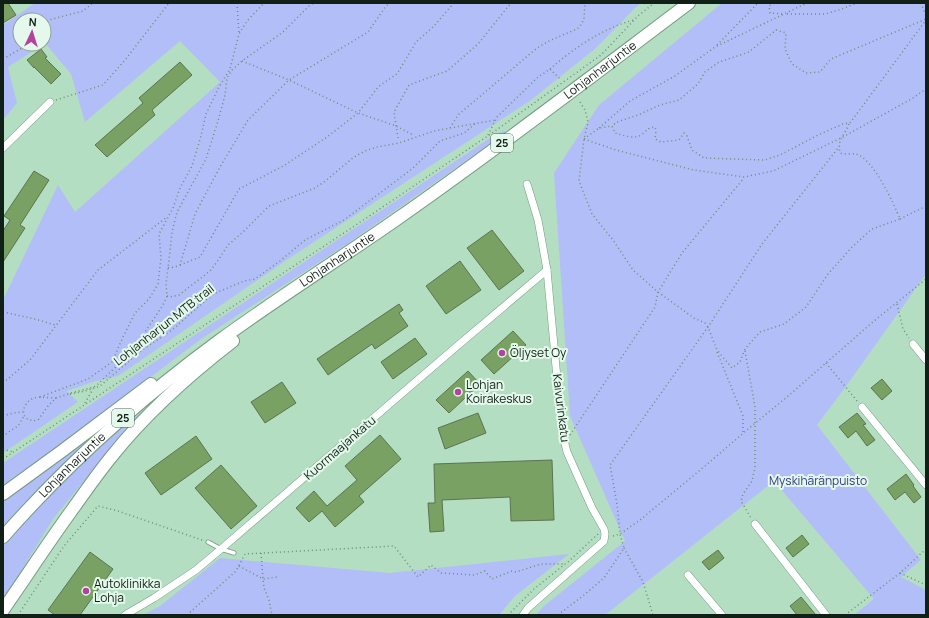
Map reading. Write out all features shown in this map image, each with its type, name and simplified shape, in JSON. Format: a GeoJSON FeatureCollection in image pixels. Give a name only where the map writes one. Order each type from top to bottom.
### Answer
{"type":"FeatureCollection","features":[{"type":"Feature","properties":{"kind":"highway","name":"Lohjanharjuntie"},"geometry":{"type":"LineString","coordinates":[[3,537],[53,484],[101,437],[196,358],[257,314],[414,207],[499,146],[689,3]]}},
{"type":"Feature","properties":{"kind":"highway"},"geometry":{"type":"LineString","coordinates":[[3,610],[84,493],[112,456],[141,422],[203,364],[312,277]]}},
{"type":"Feature","properties":{"kind":"highway"},"geometry":{"type":"LineString","coordinates":[[3,494],[192,353],[257,314]]}},
{"type":"Feature","properties":{"kind":"street"},"geometry":{"type":"LineString","coordinates":[[3,148],[50,102]]}},
{"type":"Feature","properties":{"kind":"street","name":"Kaivurinkatu"},"geometry":{"type":"LineString","coordinates":[[527,184],[538,220],[547,270],[564,444],[592,508],[604,529],[605,538]]}},
{"type":"Feature","properties":{"kind":"street","name":"Kuormaajankatu"},"geometry":{"type":"LineString","coordinates":[[126,615],[196,570],[221,550],[547,270]]}},
{"type":"Feature","properties":{"kind":"street"},"geometry":{"type":"LineString","coordinates":[[913,344],[926,360]]}},
{"type":"Feature","properties":{"kind":"street"},"geometry":{"type":"LineString","coordinates":[[862,407],[926,485]]}},
{"type":"Feature","properties":{"kind":"street"},"geometry":{"type":"LineString","coordinates":[[755,524],[826,615]]}},
{"type":"Feature","properties":{"kind":"street"},"geometry":{"type":"LineString","coordinates":[[522,615],[604,541],[605,538]]}},
{"type":"Feature","properties":{"kind":"street"},"geometry":{"type":"LineString","coordinates":[[688,575],[722,615]]}},
{"type":"Feature","properties":{"kind":"lane"},"geometry":{"type":"LineString","coordinates":[[208,542],[221,550],[234,553]]}},
{"type":"Feature","properties":{"kind":"path"},"geometry":{"type":"LineString","coordinates":[[52,19],[84,11],[93,3]]}},
{"type":"Feature","properties":{"kind":"path"},"geometry":{"type":"LineString","coordinates":[[50,102],[103,85],[125,60],[169,3]]}},
{"type":"Feature","properties":{"kind":"path"},"geometry":{"type":"LineString","coordinates":[[237,3],[239,34]]}},
{"type":"Feature","properties":{"kind":"path","name":"Lohjanharjun MTB trail"},"geometry":{"type":"LineString","coordinates":[[23,412],[24,406],[30,400],[88,379],[112,362],[135,313],[148,299],[158,284],[161,258],[158,234],[173,208],[180,188],[192,166],[206,114],[218,87],[230,69],[239,34],[247,21],[264,3]]}},
{"type":"Feature","properties":{"kind":"path"},"geometry":{"type":"LineString","coordinates":[[84,404],[94,388],[127,356],[141,338],[163,305],[167,296],[166,284],[172,232],[177,212],[206,159],[225,95],[227,78],[232,70],[242,61],[283,32],[309,6],[314,3]]}},
{"type":"Feature","properties":{"kind":"path"},"geometry":{"type":"LineString","coordinates":[[180,265],[195,214],[220,167],[248,120],[289,80],[368,32],[386,6],[390,3]]}},
{"type":"Feature","properties":{"kind":"path"},"geometry":{"type":"LineString","coordinates":[[168,268],[200,258],[239,189],[285,165],[327,137],[358,113],[379,86],[398,74],[416,42],[433,27],[454,3]]}},
{"type":"Feature","properties":{"kind":"path"},"geometry":{"type":"LineString","coordinates":[[398,138],[394,112],[409,85],[447,71],[478,44],[511,3]]}},
{"type":"Feature","properties":{"kind":"path"},"geometry":{"type":"LineString","coordinates":[[450,128],[458,115],[537,48],[551,40],[577,30],[584,19],[585,3]]}},
{"type":"Feature","properties":{"kind":"path"},"geometry":{"type":"LineString","coordinates":[[3,459],[356,225],[487,136],[601,54],[634,20],[654,3]]}},
{"type":"Feature","properties":{"kind":"path"},"geometry":{"type":"LineString","coordinates":[[584,139],[630,101],[675,76],[715,47],[758,3]]}},
{"type":"Feature","properties":{"kind":"path"},"geometry":{"type":"LineString","coordinates":[[774,3],[769,6],[770,13],[785,14],[825,14],[857,3]]}},
{"type":"Feature","properties":{"kind":"path"},"geometry":{"type":"LineString","coordinates":[[715,47],[807,3]]}},
{"type":"Feature","properties":{"kind":"path"},"geometry":{"type":"LineString","coordinates":[[921,3],[926,16]]}},
{"type":"Feature","properties":{"kind":"path"},"geometry":{"type":"LineString","coordinates":[[599,128],[612,126],[617,122],[638,115],[660,105],[679,100],[698,84],[704,72],[709,68],[719,62],[749,52],[776,30],[786,33],[785,49],[792,64],[806,73],[820,72],[831,59],[926,19]]}},
{"type":"Feature","properties":{"kind":"path"},"geometry":{"type":"LineString","coordinates":[[900,219],[894,203],[866,160],[856,154],[846,155],[840,153],[839,147],[841,138],[847,130],[849,123],[926,19]]}},
{"type":"Feature","properties":{"kind":"path"},"geometry":{"type":"LineString","coordinates":[[487,136],[496,118],[536,78],[550,70],[585,43],[610,28],[634,20]]}},
{"type":"Feature","properties":{"kind":"path"},"geometry":{"type":"LineString","coordinates":[[3,59],[15,52]]}},
{"type":"Feature","properties":{"kind":"path"},"geometry":{"type":"LineString","coordinates":[[242,61],[289,80],[358,113],[396,126],[413,134]]}},
{"type":"Feature","properties":{"kind":"path"},"geometry":{"type":"LineString","coordinates":[[167,296],[170,297],[179,295],[210,271],[228,245],[269,206],[316,188],[354,157],[365,151],[399,143],[434,131],[496,118],[537,79],[550,70],[560,79],[550,70]]}},
{"type":"Feature","properties":{"kind":"path"},"geometry":{"type":"LineString","coordinates":[[584,139],[616,150],[694,170],[744,177],[773,171],[841,138],[913,98],[926,89]]}},
{"type":"Feature","properties":{"kind":"path"},"geometry":{"type":"LineString","coordinates":[[580,102],[586,110],[588,122],[584,139],[579,181],[592,214],[613,240],[633,270],[658,292],[694,318],[705,323],[708,327],[743,416],[743,433]]}},
{"type":"Feature","properties":{"kind":"path","name":"Lohjanharjun MTB trail"},"geometry":{"type":"LineString","coordinates":[[94,388],[100,386],[142,350],[172,330],[213,294],[244,281],[255,279],[305,240],[344,220],[413,168],[440,141],[464,133],[476,123]]}},
{"type":"Feature","properties":{"kind":"path"},"geometry":{"type":"LineString","coordinates":[[612,126],[615,133],[632,138],[641,136],[648,128],[656,127],[655,139],[660,142],[679,140],[684,133],[687,136],[692,150],[704,158],[765,160],[780,155],[820,134],[849,123]]}},
{"type":"Feature","properties":{"kind":"path"},"geometry":{"type":"LineString","coordinates":[[653,615],[643,582],[624,548],[620,534],[617,504],[610,465],[708,327],[762,244],[839,147]]}},
{"type":"Feature","properties":{"kind":"path"},"geometry":{"type":"LineString","coordinates":[[564,444],[655,307],[658,292],[682,253],[744,177]]}},
{"type":"Feature","properties":{"kind":"path"},"geometry":{"type":"LineString","coordinates":[[717,350],[732,368],[740,362],[745,349],[760,332],[784,324],[806,307],[828,274],[852,247],[872,229],[900,219],[926,206]]}},
{"type":"Feature","properties":{"kind":"path"},"geometry":{"type":"LineString","coordinates":[[3,383],[30,360],[98,270],[168,215]]}},
{"type":"Feature","properties":{"kind":"path"},"geometry":{"type":"LineString","coordinates":[[605,538],[620,534],[640,520],[787,397],[874,320],[926,279]]}},
{"type":"Feature","properties":{"kind":"path"},"geometry":{"type":"LineString","coordinates":[[897,303],[903,329],[913,344]]}},
{"type":"Feature","properties":{"kind":"path"},"geometry":{"type":"LineString","coordinates":[[3,312],[56,325]]}},
{"type":"Feature","properties":{"kind":"path"},"geometry":{"type":"LineString","coordinates":[[745,349],[755,407],[755,467],[752,481],[742,494],[741,501],[755,524]]}},
{"type":"Feature","properties":{"kind":"path"},"geometry":{"type":"LineString","coordinates":[[826,363],[862,407]]}},
{"type":"Feature","properties":{"kind":"path"},"geometry":{"type":"LineString","coordinates":[[38,397],[56,398],[94,388]]}},
{"type":"Feature","properties":{"kind":"path"},"geometry":{"type":"LineString","coordinates":[[3,416],[23,412],[24,416],[28,420],[38,420],[44,410],[56,398]]}},
{"type":"Feature","properties":{"kind":"path"},"geometry":{"type":"LineString","coordinates":[[3,437],[18,426],[24,416]]}},
{"type":"Feature","properties":{"kind":"path"},"geometry":{"type":"LineString","coordinates":[[3,449],[13,452]]}},
{"type":"Feature","properties":{"kind":"path"},"geometry":{"type":"LineString","coordinates":[[18,615],[64,546],[98,506],[208,542]]}},
{"type":"Feature","properties":{"kind":"path"},"geometry":{"type":"LineString","coordinates":[[508,615],[534,589],[566,564],[604,529]]}},
{"type":"Feature","properties":{"kind":"path"},"geometry":{"type":"LineString","coordinates":[[187,615],[236,571],[246,554],[394,546],[418,577],[431,565],[441,573],[475,575],[485,571],[492,579],[512,571],[516,572],[540,564],[566,564]]}},
{"type":"Feature","properties":{"kind":"path"},"geometry":{"type":"LineString","coordinates":[[558,615],[604,578],[624,548]]}},
{"type":"Feature","properties":{"kind":"path"},"geometry":{"type":"LineString","coordinates":[[845,615],[900,573],[926,550]]}},
{"type":"Feature","properties":{"kind":"path"},"geometry":{"type":"LineString","coordinates":[[261,553],[264,588],[269,600],[272,615]]}},
{"type":"Feature","properties":{"kind":"path"},"geometry":{"type":"LineString","coordinates":[[239,566],[263,579],[277,577]]}},
{"type":"Feature","properties":{"kind":"path"},"geometry":{"type":"LineString","coordinates":[[900,573],[926,585]]}},
{"type":"Feature","properties":{"kind":"green space"},"geometry":{"type":"Polygon","coordinates":[[[35,3],[641,3],[596,48],[531,100],[288,259],[118,376],[96,381],[67,391],[78,402],[3,453],[3,300],[58,185],[75,212],[220,82],[180,41],[85,122],[71,74],[52,51],[52,12],[22,12],[35,3]]]}},
{"type":"Feature","properties":{"kind":"green space","name":"Myskihäränpuisto"},"geometry":{"type":"Polygon","coordinates":[[[722,3],[926,3],[926,274],[817,425],[921,560],[901,577],[926,590],[926,615],[854,615],[874,599],[774,481],[605,615],[536,615],[544,606],[625,541],[570,416],[554,173],[599,105],[722,3]]]}},
{"type":"Feature","properties":{"kind":"green space"},"geometry":{"type":"Polygon","coordinates":[[[12,19],[12,52],[31,52],[8,67],[17,103],[3,120],[3,25],[12,19]]]}},
{"type":"Feature","properties":{"kind":"green space"},"geometry":{"type":"Polygon","coordinates":[[[503,131],[507,132],[347,244],[201,339],[3,487],[3,463],[487,140],[503,131]]]}},
{"type":"Feature","properties":{"kind":"green space"},"geometry":{"type":"Polygon","coordinates":[[[167,391],[122,434],[53,519],[3,600],[3,546],[40,504],[104,443],[167,391]]]}},
{"type":"Feature","properties":{"kind":"green space"},"geometry":{"type":"Polygon","coordinates":[[[115,417],[88,441],[3,526],[3,498],[115,417]]]}},
{"type":"Feature","properties":{"kind":"green space"},"geometry":{"type":"Polygon","coordinates":[[[569,554],[515,596],[499,615],[143,615],[160,606],[220,558],[390,573],[569,554]]]}},
{"type":"Feature","properties":{"kind":"building"},"geometry":{"type":"Polygon","coordinates":[[[3,3],[8,3],[14,12],[12,12],[12,17],[3,23],[3,3]]]}},
{"type":"Feature","properties":{"kind":"building"},"geometry":{"type":"Polygon","coordinates":[[[37,52],[43,52],[47,57],[45,58],[61,74],[51,84],[27,60],[37,52]]]}},
{"type":"Feature","properties":{"kind":"building"},"geometry":{"type":"Polygon","coordinates":[[[180,62],[192,75],[152,110],[155,115],[107,157],[95,145],[143,103],[139,98],[180,62]]]}},
{"type":"Feature","properties":{"kind":"building"},"geometry":{"type":"Polygon","coordinates":[[[34,171],[49,180],[20,225],[25,228],[3,262],[3,231],[10,220],[4,216],[34,171]]]}},
{"type":"Feature","properties":{"kind":"building"},"geometry":{"type":"Polygon","coordinates":[[[492,230],[524,271],[499,290],[467,248],[492,230]]]}},
{"type":"Feature","properties":{"kind":"building"},"geometry":{"type":"Polygon","coordinates":[[[460,261],[481,290],[446,314],[426,286],[460,261]]]}},
{"type":"Feature","properties":{"kind":"building"},"geometry":{"type":"Polygon","coordinates":[[[399,304],[403,310],[399,313],[408,326],[375,349],[372,344],[328,375],[317,359],[399,304]]]}},
{"type":"Feature","properties":{"kind":"building"},"geometry":{"type":"Polygon","coordinates":[[[513,331],[526,345],[494,374],[481,360],[513,331]]]}},
{"type":"Feature","properties":{"kind":"building"},"geometry":{"type":"Polygon","coordinates":[[[415,338],[427,354],[393,379],[381,362],[415,338]]]}},
{"type":"Feature","properties":{"kind":"building","name":"Lohjan Koirakeskus"},"geometry":{"type":"Polygon","coordinates":[[[468,371],[480,384],[449,413],[436,400],[468,371]]]}},
{"type":"Feature","properties":{"kind":"building"},"geometry":{"type":"Polygon","coordinates":[[[882,379],[892,391],[882,400],[871,388],[882,379]]]}},
{"type":"Feature","properties":{"kind":"building"},"geometry":{"type":"Polygon","coordinates":[[[282,382],[296,403],[265,423],[251,402],[282,382]]]}},
{"type":"Feature","properties":{"kind":"building"},"geometry":{"type":"Polygon","coordinates":[[[478,413],[486,433],[445,449],[438,428],[478,413]]]}},
{"type":"Feature","properties":{"kind":"building"},"geometry":{"type":"Polygon","coordinates":[[[857,413],[866,424],[863,425],[875,440],[867,446],[856,431],[848,438],[839,427],[857,413]]]}},
{"type":"Feature","properties":{"kind":"building"},"geometry":{"type":"Polygon","coordinates":[[[380,435],[401,459],[359,496],[364,502],[335,527],[322,511],[309,522],[296,508],[314,491],[327,506],[357,480],[345,466],[380,435]]]}},
{"type":"Feature","properties":{"kind":"building"},"geometry":{"type":"Polygon","coordinates":[[[196,436],[212,459],[161,495],[145,473],[196,436]]]}},
{"type":"Feature","properties":{"kind":"building"},"geometry":{"type":"Polygon","coordinates":[[[552,460],[554,520],[511,521],[510,497],[442,500],[444,531],[430,532],[428,503],[435,503],[434,464],[552,460]]]}},
{"type":"Feature","properties":{"kind":"building"},"geometry":{"type":"Polygon","coordinates":[[[221,465],[257,506],[231,529],[195,488],[221,465]]]}},
{"type":"Feature","properties":{"kind":"building"},"geometry":{"type":"Polygon","coordinates":[[[906,474],[921,497],[914,503],[905,492],[895,500],[887,489],[906,474]]]}},
{"type":"Feature","properties":{"kind":"building"},"geometry":{"type":"Polygon","coordinates":[[[802,535],[809,544],[793,557],[786,548],[802,535]]]}},
{"type":"Feature","properties":{"kind":"building"},"geometry":{"type":"Polygon","coordinates":[[[718,550],[724,558],[709,570],[702,562],[718,550]]]}},
{"type":"Feature","properties":{"kind":"building"},"geometry":{"type":"Polygon","coordinates":[[[90,552],[113,569],[80,615],[55,615],[48,610],[90,552]]]}},
{"type":"Feature","properties":{"kind":"building"},"geometry":{"type":"Polygon","coordinates":[[[801,597],[816,615],[797,615],[790,606],[801,597]]]}},
{"type":"Feature","properties":{"kind":"place","name":"Öljyset Oy"},"geometry":{"type":"Point","coordinates":[502,353]}},
{"type":"Feature","properties":{"kind":"place","name":"Lohjan Koirakeskus"},"geometry":{"type":"Point","coordinates":[458,392]}},
{"type":"Feature","properties":{"kind":"place","name":"Autoklinikka Lohja"},"geometry":{"type":"Point","coordinates":[86,591]}}]}
